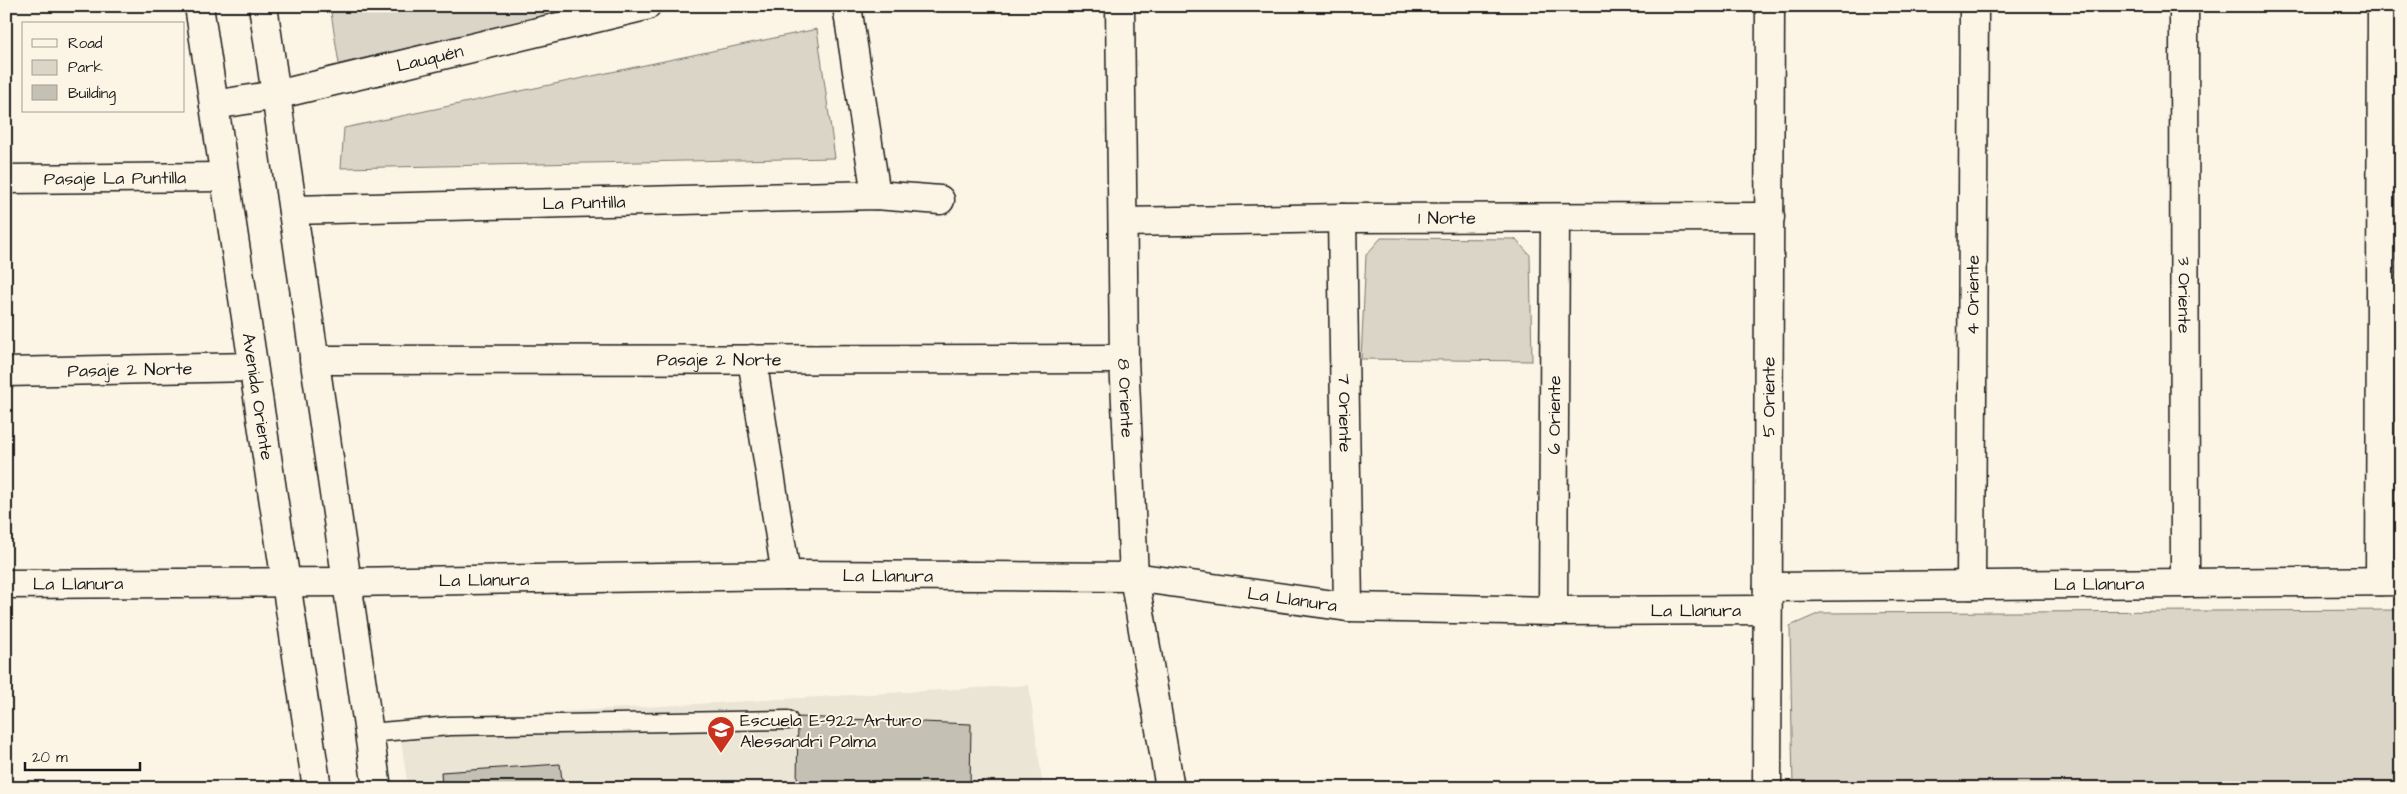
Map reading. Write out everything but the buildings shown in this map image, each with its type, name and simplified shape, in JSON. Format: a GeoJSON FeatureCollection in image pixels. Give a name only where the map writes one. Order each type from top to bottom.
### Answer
{"type":"FeatureCollection","features":[{"type":"Feature","properties":{"kind":"street","name":"Avenida Oriente"},"geometry":{"type":"LineString","coordinates":[[199,6],[317,788]]}},
{"type":"Feature","properties":{"kind":"street"},"geometry":{"type":"LineString","coordinates":[[263,6],[377,788]]}},
{"type":"Feature","properties":{"kind":"street","name":"Lauquén"},"geometry":{"type":"LineString","coordinates":[[214,105],[276,95],[602,12],[646,6]]}},
{"type":"Feature","properties":{"kind":"street"},"geometry":{"type":"LineString","coordinates":[[847,6],[876,195]]}},
{"type":"Feature","properties":{"kind":"street","name":"8 Oriente"},"geometry":{"type":"LineString","coordinates":[[1120,6],[1124,359],[1134,577],[1170,788]]}},
{"type":"Feature","properties":{"kind":"street","name":"5 Oriente"},"geometry":{"type":"LineString","coordinates":[[1767,788],[1770,6]]}},
{"type":"Feature","properties":{"kind":"street","name":"4 Oriente"},"geometry":{"type":"LineString","coordinates":[[1971,585],[1974,6]]}},
{"type":"Feature","properties":{"kind":"street","name":"3 Oriente"},"geometry":{"type":"LineString","coordinates":[[2184,6],[2185,583]]}},
{"type":"Feature","properties":{"kind":"street"},"geometry":{"type":"LineString","coordinates":[[2382,6],[2390,581]]}},
{"type":"Feature","properties":{"kind":"street","name":"Pasaje La Puntilla"},"geometry":{"type":"LineString","coordinates":[[6,179],[224,177]]}},
{"type":"Feature","properties":{"kind":"street","name":"La Puntilla"},"geometry":{"type":"LineString","coordinates":[[293,210],[876,195],[940,200]]}},
{"type":"Feature","properties":{"kind":"street","name":"1 Norte"},"geometry":{"type":"LineString","coordinates":[[1123,222],[1342,218],[1770,217]]}},
{"type":"Feature","properties":{"kind":"street","name":"7 Oriente"},"geometry":{"type":"LineString","coordinates":[[1342,218],[1348,607]]}},
{"type":"Feature","properties":{"kind":"street","name":"6 Oriente"},"geometry":{"type":"LineString","coordinates":[[1553,610],[1555,219]]}},
{"type":"Feature","properties":{"kind":"street"},"geometry":{"type":"LineString","coordinates":[[752,359],[786,575]]}},
{"type":"Feature","properties":{"kind":"street","name":"Pasaje 2 Norte"},"geometry":{"type":"LineString","coordinates":[[314,360],[1124,359]]}},
{"type":"Feature","properties":{"kind":"street","name":"Pasaje 2 Norte"},"geometry":{"type":"LineString","coordinates":[[6,372],[254,367]]}},
{"type":"Feature","properties":{"kind":"street","name":"La Llanura"},"geometry":{"type":"LineString","coordinates":[[6,584],[347,582],[786,575],[1134,577],[1348,607],[1553,610],[1768,599],[1971,585],[2390,581]]}},
{"type":"Feature","properties":{"kind":"lane"},"geometry":{"type":"LineString","coordinates":[[369,733],[450,726],[788,720]]}},
{"type":"Feature","properties":{"kind":"shaded area","name":"Escuela E-922 Arturo Alessandri Palma"},"geometry":{"type":"Polygon","coordinates":[[[1029,685],[1043,788],[408,788],[398,721],[1029,685]]]}},
{"type":"Feature","properties":{"kind":"green space"},"geometry":{"type":"Polygon","coordinates":[[[330,6],[570,6],[570,10],[339,64],[330,6]]]}},
{"type":"Feature","properties":{"kind":"green space"},"geometry":{"type":"Polygon","coordinates":[[[817,29],[835,158],[341,168],[344,128],[817,29]]]}},
{"type":"Feature","properties":{"kind":"green space"},"geometry":{"type":"Polygon","coordinates":[[[1381,238],[1515,239],[1530,255],[1532,361],[1361,359],[1366,255],[1381,238]]]}},
{"type":"Feature","properties":{"kind":"green space"},"geometry":{"type":"Polygon","coordinates":[[[2401,610],[2401,788],[1793,788],[1790,626],[1820,613],[2401,610]]]}},
{"type":"Feature","properties":{"kind":"place","name":"Escuela E-922 Arturo Alessandri Palma"},"geometry":{"type":"Point","coordinates":[721,754]}}]}
